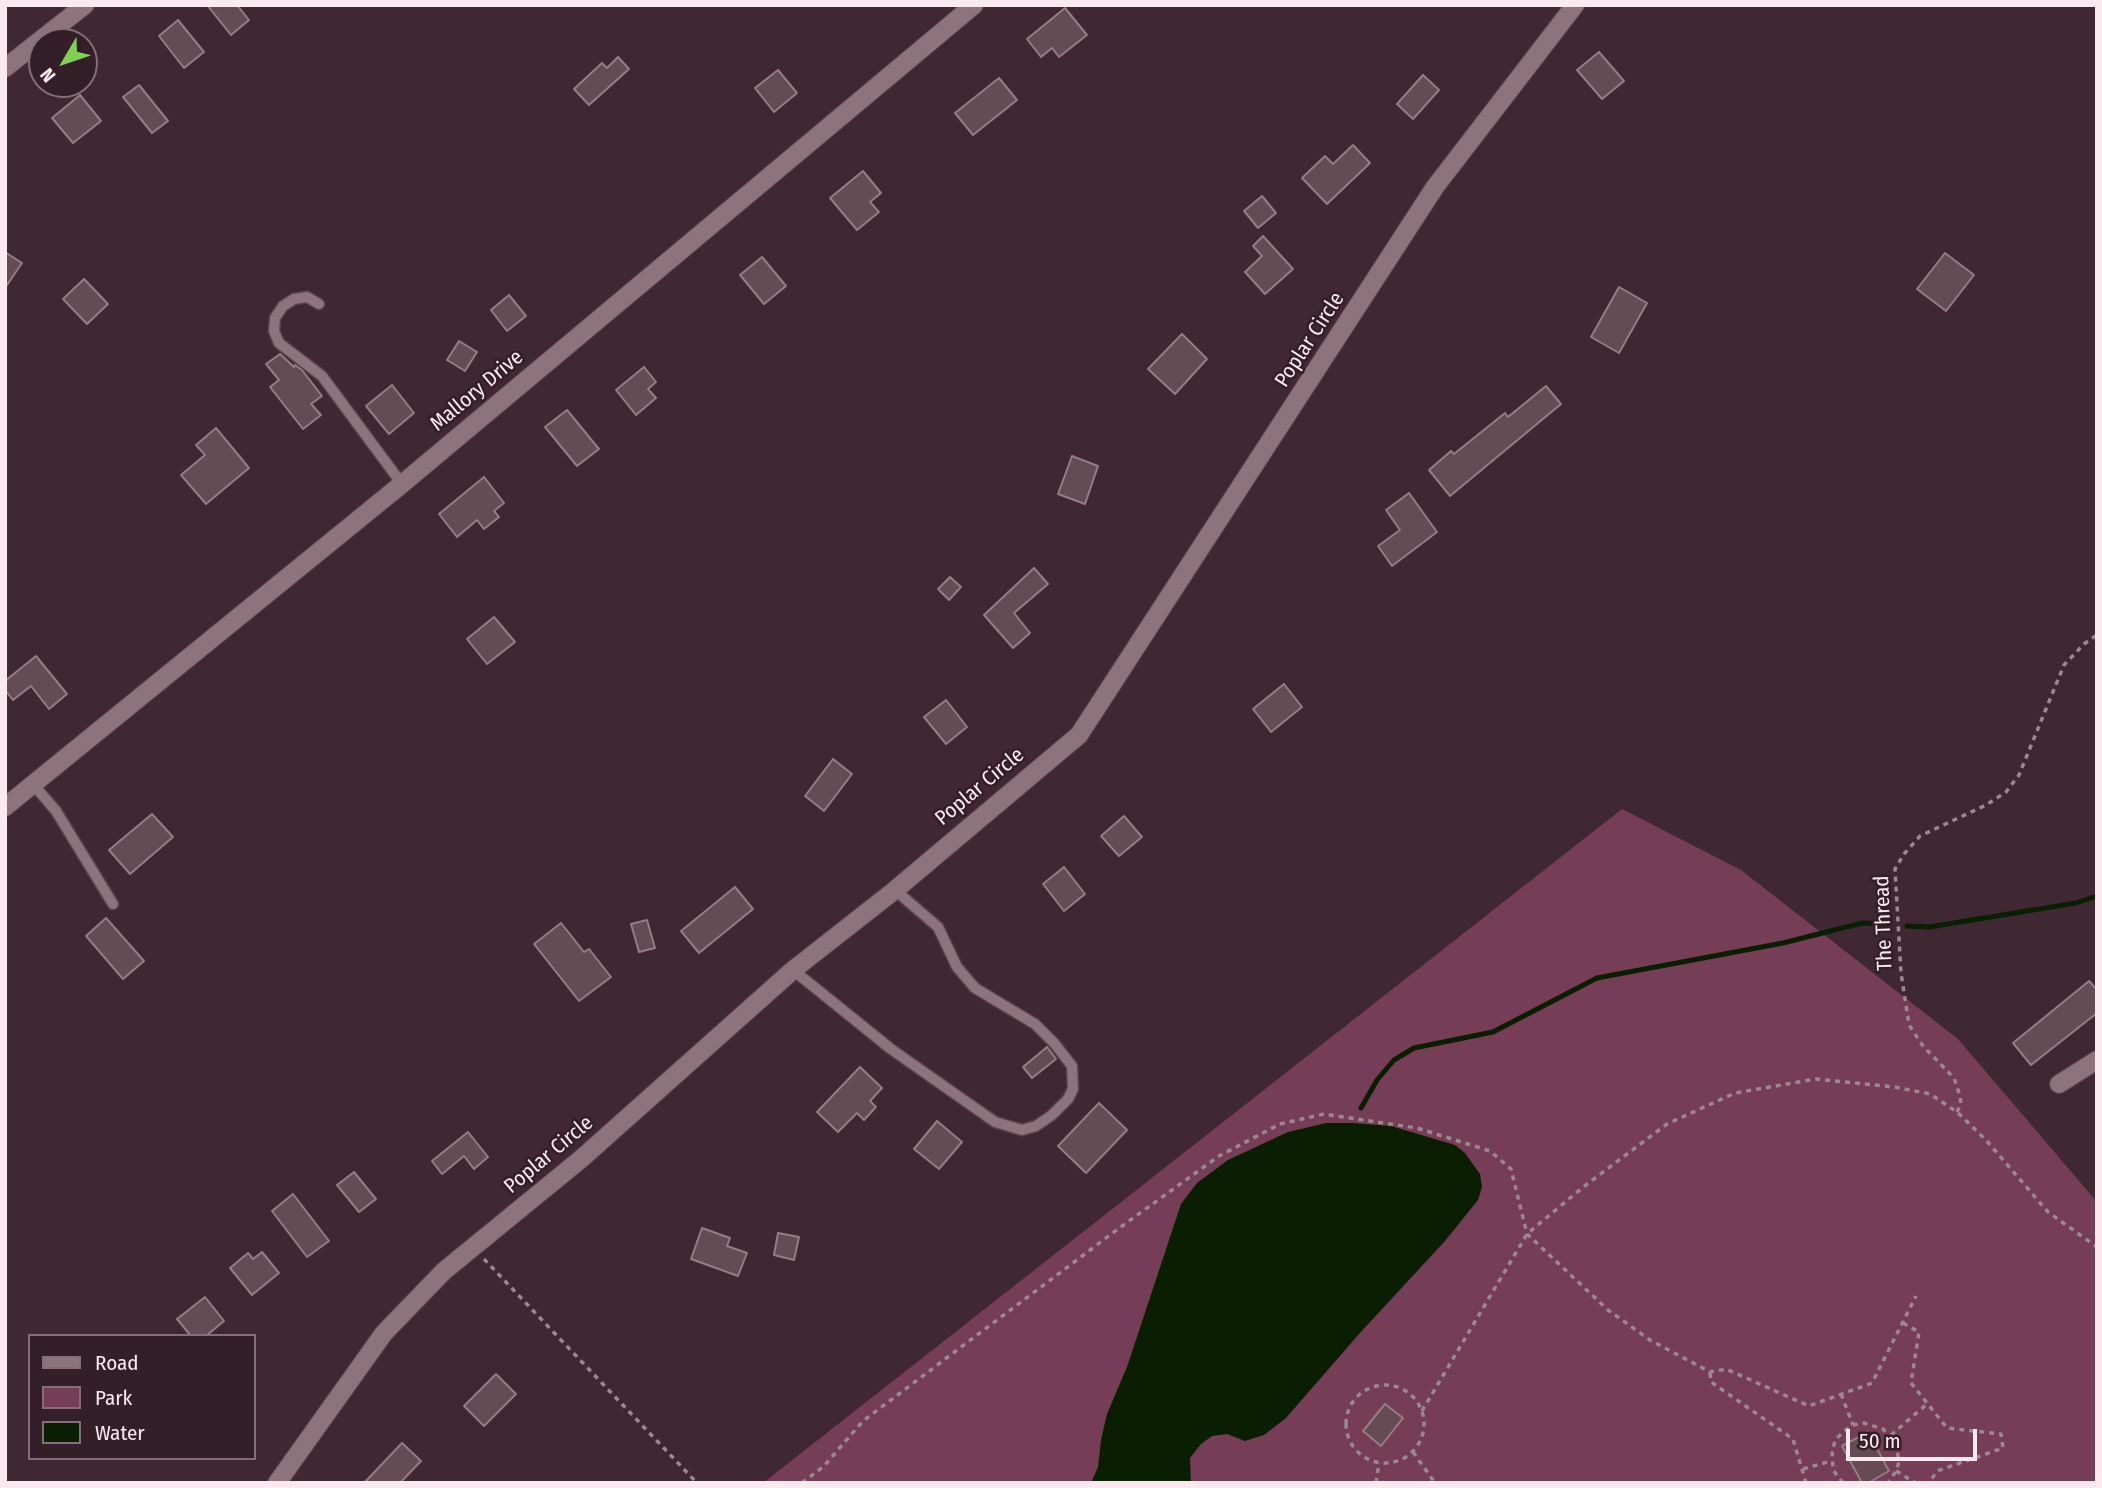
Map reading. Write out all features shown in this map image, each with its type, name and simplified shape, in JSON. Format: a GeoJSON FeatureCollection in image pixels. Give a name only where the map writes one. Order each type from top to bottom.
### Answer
{"type":"FeatureCollection","features":[{"type":"Feature","properties":{"kind":"street"},"geometry":{"type":"LineString","coordinates":[[5,68],[85,5]]}},
{"type":"Feature","properties":{"kind":"street","name":"Mallory Drive"},"geometry":{"type":"LineString","coordinates":[[5,807],[402,484],[974,5]]}},
{"type":"Feature","properties":{"kind":"street","name":"Poplar Circle"},"geometry":{"type":"LineString","coordinates":[[276,1483],[384,1333],[444,1271],[581,1159],[793,970],[895,890],[1079,735],[1435,187],[1575,5]]}},
{"type":"Feature","properties":{"kind":"street"},"geometry":{"type":"LineString","coordinates":[[2059,1084],[2097,1060]]}},
{"type":"Feature","properties":{"kind":"lane"},"geometry":{"type":"LineString","coordinates":[[319,304],[307,298],[294,299],[283,306],[275,318],[274,331],[279,344],[322,376],[402,484]]}},
{"type":"Feature","properties":{"kind":"lane"},"geometry":{"type":"LineString","coordinates":[[33,784],[56,811],[113,904]]}},
{"type":"Feature","properties":{"kind":"lane"},"geometry":{"type":"LineString","coordinates":[[793,970],[891,1049],[995,1122],[1022,1130],[1036,1126],[1052,1115],[1068,1099],[1073,1089],[1072,1066],[1035,1024],[975,988],[957,967],[938,927],[895,890]]}},
{"type":"Feature","properties":{"kind":"path","name":"The Thread"},"geometry":{"type":"LineString","coordinates":[[1957,1112],[1961,1104],[1954,1078],[1923,1046],[1909,1025],[1901,973],[1895,869],[1920,836],[1986,805],[2006,792],[2019,775],[2064,665],[2084,643],[2097,635]]}},
{"type":"Feature","properties":{"kind":"path"},"geometry":{"type":"LineString","coordinates":[[1422,1411],[1527,1234],[1582,1188],[1667,1124],[1735,1093],[1816,1079],[1895,1087],[1930,1094],[1957,1112],[1986,1140],[2048,1212],[2097,1247]]}},
{"type":"Feature","properties":{"kind":"path"},"geometry":{"type":"LineString","coordinates":[[802,1483],[824,1466],[863,1421],[1219,1156],[1280,1124],[1324,1114],[1417,1128],[1490,1151],[1511,1169],[1527,1234],[1608,1310],[1650,1340],[1710,1372],[1726,1369],[1809,1406],[1872,1383],[1916,1296]]}},
{"type":"Feature","properties":{"kind":"path"},"geometry":{"type":"LineString","coordinates":[[473,1247],[697,1483]]}},
{"type":"Feature","properties":{"kind":"path"},"geometry":{"type":"LineString","coordinates":[[1903,1323],[1919,1332],[1911,1383],[1947,1428],[2001,1434],[2003,1448],[1937,1471],[1929,1483]]}},
{"type":"Feature","properties":{"kind":"path"},"geometry":{"type":"LineString","coordinates":[[1710,1372],[1711,1382],[1793,1439],[1806,1483]]}},
{"type":"Feature","properties":{"kind":"path"},"geometry":{"type":"LineString","coordinates":[[1382,1384],[1395,1385],[1416,1399],[1422,1411],[1424,1432],[1413,1452],[1391,1463],[1379,1463],[1356,1451],[1349,1440],[1346,1416],[1359,1394],[1382,1384]]}},
{"type":"Feature","properties":{"kind":"path"},"geometry":{"type":"LineString","coordinates":[[1841,1394],[1853,1425]]}},
{"type":"Feature","properties":{"kind":"path"},"geometry":{"type":"LineString","coordinates":[[1891,1436],[1927,1404]]}},
{"type":"Feature","properties":{"kind":"path"},"geometry":{"type":"LineString","coordinates":[[1843,1483],[1833,1470],[1831,1461],[1836,1439],[1853,1425],[1874,1424],[1891,1436],[1899,1453],[1896,1471],[1888,1483]]}},
{"type":"Feature","properties":{"kind":"path"},"geometry":{"type":"LineString","coordinates":[[1413,1452],[1435,1483]]}},
{"type":"Feature","properties":{"kind":"path"},"geometry":{"type":"LineString","coordinates":[[1802,1469],[1831,1461]]}},
{"type":"Feature","properties":{"kind":"path"},"geometry":{"type":"LineString","coordinates":[[1377,1483],[1379,1463]]}},
{"type":"Feature","properties":{"kind":"path"},"geometry":{"type":"LineString","coordinates":[[1896,1471],[1916,1483]]}},
{"type":"Feature","properties":{"kind":"green space"},"geometry":{"type":"Polygon","coordinates":[[[1622,809],[1741,870],[1958,1039],[2097,1202],[2097,1483],[763,1483],[1622,809]]]}},
{"type":"Feature","properties":{"kind":"water"},"geometry":{"type":"Polygon","coordinates":[[[1326,1123],[1391,1126],[1455,1145],[1465,1153],[1480,1174],[1482,1187],[1478,1200],[1445,1241],[1286,1418],[1264,1435],[1245,1441],[1227,1434],[1212,1436],[1201,1444],[1190,1458],[1191,1483],[1091,1483],[1098,1467],[1107,1414],[1127,1367],[1181,1204],[1197,1183],[1228,1160],[1288,1132],[1326,1123]]]}},
{"type":"Feature","properties":{"kind":"building"},"geometry":{"type":"Polygon","coordinates":[[[207,5],[237,5],[249,20],[231,35],[207,5]]]}},
{"type":"Feature","properties":{"kind":"building"},"geometry":{"type":"Polygon","coordinates":[[[1065,8],[1087,35],[1059,57],[1052,48],[1041,57],[1027,39],[1065,8]]]}},
{"type":"Feature","properties":{"kind":"building"},"geometry":{"type":"Polygon","coordinates":[[[178,20],[204,52],[184,68],[159,36],[178,20]]]}},
{"type":"Feature","properties":{"kind":"building"},"geometry":{"type":"Polygon","coordinates":[[[1599,52],[1624,81],[1602,99],[1577,70],[1599,52]]]}},
{"type":"Feature","properties":{"kind":"building"},"geometry":{"type":"Polygon","coordinates":[[[618,57],[629,69],[589,105],[574,89],[602,63],[607,68],[618,57]]]}},
{"type":"Feature","properties":{"kind":"building"},"geometry":{"type":"Polygon","coordinates":[[[778,70],[797,93],[774,112],[755,88],[778,70]]]}},
{"type":"Feature","properties":{"kind":"building"},"geometry":{"type":"Polygon","coordinates":[[[1423,75],[1439,90],[1413,119],[1397,104],[1423,75]]]}},
{"type":"Feature","properties":{"kind":"building"},"geometry":{"type":"Polygon","coordinates":[[[999,78],[1017,100],[973,135],[955,113],[999,78]]]}},
{"type":"Feature","properties":{"kind":"building"},"geometry":{"type":"Polygon","coordinates":[[[139,85],[168,121],[152,133],[123,97],[139,85]]]}},
{"type":"Feature","properties":{"kind":"building"},"geometry":{"type":"Polygon","coordinates":[[[76,98],[82,98],[101,121],[73,143],[52,118],[76,98]]]}},
{"type":"Feature","properties":{"kind":"building"},"geometry":{"type":"Polygon","coordinates":[[[1353,145],[1370,163],[1327,204],[1302,178],[1325,156],[1333,164],[1353,145]]]}},
{"type":"Feature","properties":{"kind":"building"},"geometry":{"type":"Polygon","coordinates":[[[863,171],[881,193],[870,202],[879,212],[857,230],[830,198],[863,171]]]}},
{"type":"Feature","properties":{"kind":"building"},"geometry":{"type":"Polygon","coordinates":[[[1262,196],[1276,213],[1258,228],[1244,211],[1262,196]]]}},
{"type":"Feature","properties":{"kind":"building"},"geometry":{"type":"Polygon","coordinates":[[[1263,236],[1293,269],[1265,294],[1245,272],[1262,256],[1253,246],[1263,236]]]}},
{"type":"Feature","properties":{"kind":"building"},"geometry":{"type":"Polygon","coordinates":[[[5,252],[22,263],[5,288],[5,252]]]}},
{"type":"Feature","properties":{"kind":"building"},"geometry":{"type":"Polygon","coordinates":[[[1945,253],[1974,275],[1946,311],[1917,289],[1945,253]]]}},
{"type":"Feature","properties":{"kind":"building"},"geometry":{"type":"Polygon","coordinates":[[[762,257],[786,286],[764,304],[740,275],[762,257]]]}},
{"type":"Feature","properties":{"kind":"building"},"geometry":{"type":"Polygon","coordinates":[[[84,279],[108,304],[87,324],[63,299],[84,279]]]}},
{"type":"Feature","properties":{"kind":"building"},"geometry":{"type":"Polygon","coordinates":[[[1619,287],[1647,303],[1619,353],[1591,337],[1619,287]]]}},
{"type":"Feature","properties":{"kind":"building"},"geometry":{"type":"Polygon","coordinates":[[[509,295],[526,316],[507,331],[491,310],[509,295]]]}},
{"type":"Feature","properties":{"kind":"building"},"geometry":{"type":"Polygon","coordinates":[[[1182,334],[1207,359],[1175,394],[1148,369],[1182,334]]]}},
{"type":"Feature","properties":{"kind":"building"},"geometry":{"type":"Polygon","coordinates":[[[459,341],[477,352],[465,371],[447,360],[459,341]]]}},
{"type":"Feature","properties":{"kind":"building"},"geometry":{"type":"Polygon","coordinates":[[[280,354],[294,367],[295,365],[302,370],[322,396],[311,404],[321,415],[303,429],[270,387],[279,380],[266,364],[280,354]]]}},
{"type":"Feature","properties":{"kind":"building"},"geometry":{"type":"Polygon","coordinates":[[[644,367],[656,382],[648,389],[656,398],[636,415],[616,390],[644,367]]]}},
{"type":"Feature","properties":{"kind":"building"},"geometry":{"type":"Polygon","coordinates":[[[392,385],[414,413],[389,434],[366,406],[392,385]]]}},
{"type":"Feature","properties":{"kind":"building"},"geometry":{"type":"Polygon","coordinates":[[[1546,386],[1561,404],[1450,496],[1429,470],[1451,451],[1454,454],[1505,413],[1508,417],[1546,386]]]}},
{"type":"Feature","properties":{"kind":"building"},"geometry":{"type":"Polygon","coordinates":[[[567,410],[599,449],[577,466],[545,427],[567,410]]]}},
{"type":"Feature","properties":{"kind":"building"},"geometry":{"type":"Polygon","coordinates":[[[216,428],[249,468],[206,504],[181,475],[205,455],[196,445],[216,428]]]}},
{"type":"Feature","properties":{"kind":"building"},"geometry":{"type":"Polygon","coordinates":[[[1072,456],[1098,466],[1085,504],[1058,494],[1072,456]]]}},
{"type":"Feature","properties":{"kind":"building"},"geometry":{"type":"Polygon","coordinates":[[[484,477],[504,503],[494,511],[499,517],[484,529],[477,520],[457,537],[439,514],[484,477]]]}},
{"type":"Feature","properties":{"kind":"building"},"geometry":{"type":"Polygon","coordinates":[[[1409,493],[1437,532],[1392,566],[1378,546],[1400,530],[1386,510],[1409,493]]]}},
{"type":"Feature","properties":{"kind":"building"},"geometry":{"type":"Polygon","coordinates":[[[1034,568],[1048,584],[1014,613],[1030,633],[1013,648],[984,615],[1034,568]]]}},
{"type":"Feature","properties":{"kind":"building"},"geometry":{"type":"Polygon","coordinates":[[[950,577],[961,587],[949,600],[938,589],[950,577]]]}},
{"type":"Feature","properties":{"kind":"building"},"geometry":{"type":"Polygon","coordinates":[[[494,617],[515,642],[487,664],[467,639],[494,617]]]}},
{"type":"Feature","properties":{"kind":"building"},"geometry":{"type":"Polygon","coordinates":[[[36,656],[67,694],[49,709],[31,686],[13,700],[5,690],[5,681],[36,656]]]}},
{"type":"Feature","properties":{"kind":"building"},"geometry":{"type":"Polygon","coordinates":[[[1284,684],[1302,707],[1271,732],[1253,709],[1284,684]]]}},
{"type":"Feature","properties":{"kind":"building"},"geometry":{"type":"Polygon","coordinates":[[[946,700],[967,727],[946,744],[924,717],[946,700]]]}},
{"type":"Feature","properties":{"kind":"building"},"geometry":{"type":"Polygon","coordinates":[[[833,759],[852,774],[824,811],[805,796],[833,759]]]}},
{"type":"Feature","properties":{"kind":"building"},"geometry":{"type":"Polygon","coordinates":[[[152,814],[173,837],[130,874],[109,850],[152,814]]]}},
{"type":"Feature","properties":{"kind":"building"},"geometry":{"type":"Polygon","coordinates":[[[1124,816],[1142,837],[1119,856],[1101,836],[1124,816]]]}},
{"type":"Feature","properties":{"kind":"building"},"geometry":{"type":"Polygon","coordinates":[[[1064,867],[1085,894],[1064,911],[1043,884],[1064,867]]]}},
{"type":"Feature","properties":{"kind":"building"},"geometry":{"type":"Polygon","coordinates":[[[735,887],[753,909],[699,953],[681,931],[735,887]]]}},
{"type":"Feature","properties":{"kind":"building"},"geometry":{"type":"Polygon","coordinates":[[[106,918],[144,961],[123,979],[86,936],[106,918]]]}},
{"type":"Feature","properties":{"kind":"building"},"geometry":{"type":"Polygon","coordinates":[[[647,920],[655,948],[639,952],[631,924],[647,920]]]}},
{"type":"Feature","properties":{"kind":"building"},"geometry":{"type":"Polygon","coordinates":[[[561,923],[584,952],[589,949],[611,977],[579,1001],[534,944],[561,923]]]}},
{"type":"Feature","properties":{"kind":"building"},"geometry":{"type":"Polygon","coordinates":[[[2089,981],[2097,990],[2097,1013],[2031,1065],[2013,1043],[2089,981]]]}},
{"type":"Feature","properties":{"kind":"building"},"geometry":{"type":"Polygon","coordinates":[[[1047,1047],[1056,1059],[1032,1078],[1023,1067],[1047,1047]]]}},
{"type":"Feature","properties":{"kind":"building"},"geometry":{"type":"Polygon","coordinates":[[[860,1067],[882,1088],[870,1101],[876,1107],[864,1120],[857,1113],[838,1132],[817,1112],[860,1067]]]}},
{"type":"Feature","properties":{"kind":"building"},"geometry":{"type":"Polygon","coordinates":[[[1099,1103],[1127,1130],[1086,1173],[1058,1146],[1099,1103]]]}},
{"type":"Feature","properties":{"kind":"building"},"geometry":{"type":"Polygon","coordinates":[[[937,1121],[962,1142],[939,1169],[914,1149],[937,1121]]]}},
{"type":"Feature","properties":{"kind":"building"},"geometry":{"type":"Polygon","coordinates":[[[468,1132],[488,1157],[474,1169],[464,1156],[442,1174],[432,1161],[468,1132]]]}},
{"type":"Feature","properties":{"kind":"building"},"geometry":{"type":"Polygon","coordinates":[[[354,1172],[376,1199],[359,1212],[337,1185],[354,1172]]]}},
{"type":"Feature","properties":{"kind":"building"},"geometry":{"type":"Polygon","coordinates":[[[293,1194],[329,1241],[307,1257],[272,1211],[293,1194]]]}},
{"type":"Feature","properties":{"kind":"building"},"geometry":{"type":"Polygon","coordinates":[[[702,1228],[730,1238],[727,1246],[747,1253],[738,1276],[691,1259],[702,1228]]]}},
{"type":"Feature","properties":{"kind":"building"},"geometry":{"type":"Polygon","coordinates":[[[778,1233],[799,1237],[794,1260],[774,1255],[778,1233]]]}},
{"type":"Feature","properties":{"kind":"building"},"geometry":{"type":"Polygon","coordinates":[[[262,1252],[279,1273],[252,1295],[230,1268],[248,1253],[253,1259],[262,1252]]]}},
{"type":"Feature","properties":{"kind":"building"},"geometry":{"type":"Polygon","coordinates":[[[205,1297],[224,1321],[208,1334],[189,1334],[177,1319],[205,1297]]]}},
{"type":"Feature","properties":{"kind":"building"},"geometry":{"type":"Polygon","coordinates":[[[496,1374],[516,1394],[484,1426],[464,1406],[496,1374]]]}},
{"type":"Feature","properties":{"kind":"building"},"geometry":{"type":"Polygon","coordinates":[[[1385,1404],[1403,1418],[1381,1446],[1363,1431],[1385,1404]]]}},
{"type":"Feature","properties":{"kind":"building"},"geometry":{"type":"Polygon","coordinates":[[[1868,1432],[1889,1471],[1868,1483],[1862,1483],[1842,1446],[1868,1432]]]}},
{"type":"Feature","properties":{"kind":"building"},"geometry":{"type":"Polygon","coordinates":[[[402,1443],[421,1461],[400,1483],[364,1483],[402,1443]]]}},
{"type":"Feature","properties":{"kind":"waterway"},"geometry":{"type":"LineString","coordinates":[[1907,926],[1929,927],[2076,903],[2097,896]]}},
{"type":"Feature","properties":{"kind":"waterway"},"geometry":{"type":"LineString","coordinates":[[1361,1108],[1377,1080],[1394,1060],[1414,1048],[1493,1032],[1597,978],[1783,943],[1862,923],[1888,924]]}}]}
